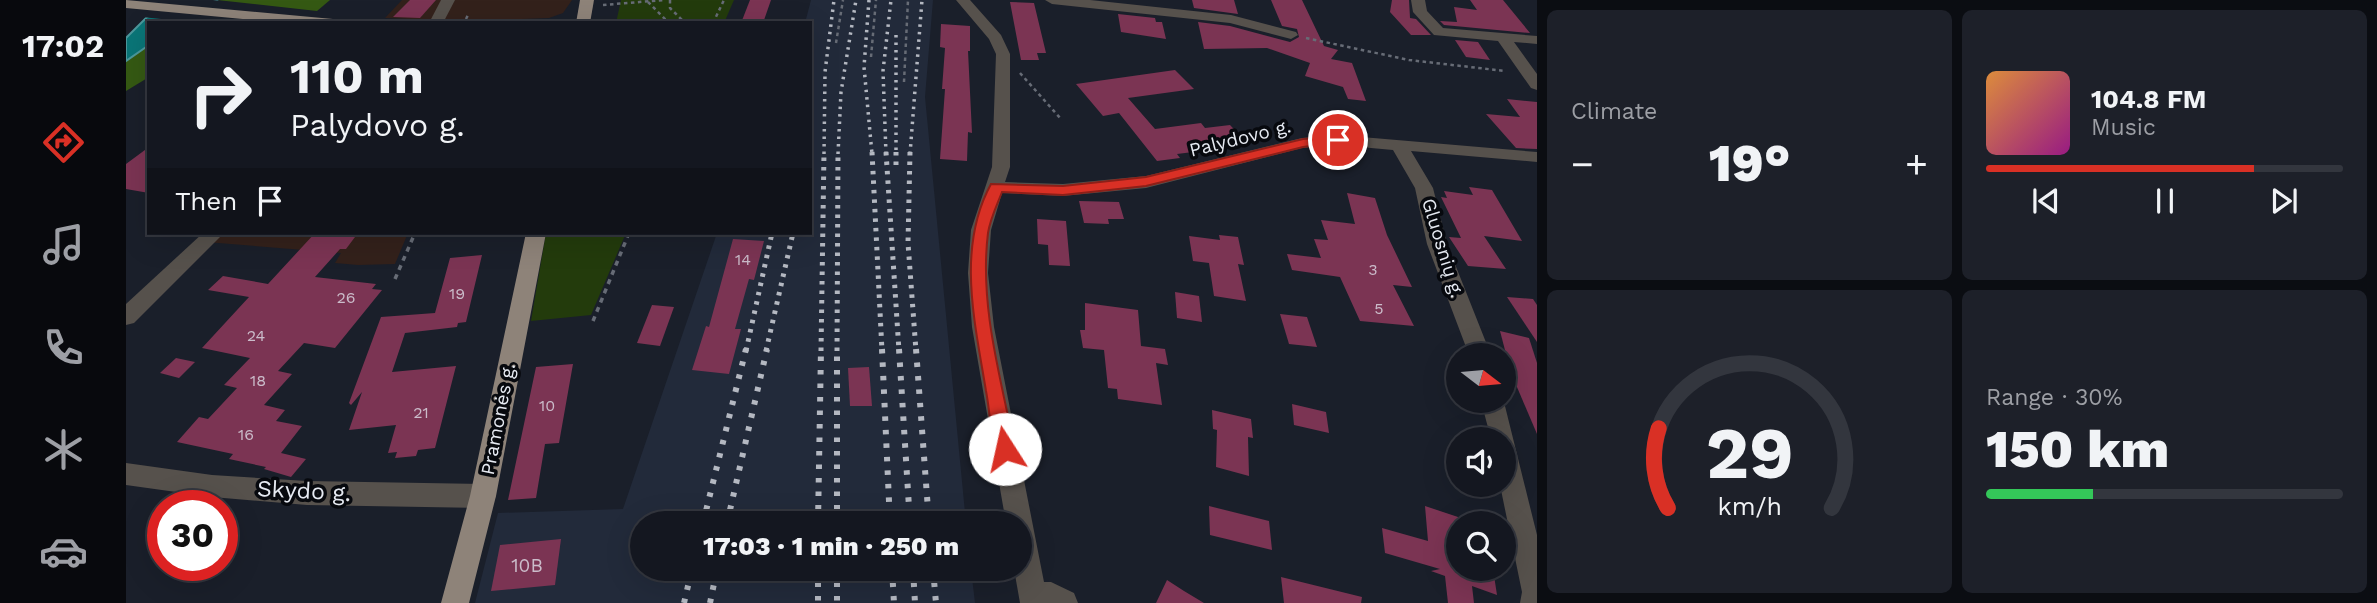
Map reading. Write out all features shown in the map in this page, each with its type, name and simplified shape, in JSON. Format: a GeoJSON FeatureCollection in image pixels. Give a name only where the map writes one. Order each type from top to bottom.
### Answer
{"type":"FeatureCollection","features":[{"type":"Feature","properties":{"kind":"main road"},"geometry":{"type":"LineString","coordinates":[[583,21],[587,0]]}},
{"type":"Feature","properties":{"kind":"main road"},"geometry":{"type":"LineString","coordinates":[[126,4],[310,21]]}},
{"type":"Feature","properties":{"kind":"main road","name":"Pramonės g."},"geometry":{"type":"LineString","coordinates":[[455,603],[483,496],[536,235]]}},
{"type":"Feature","properties":{"kind":"street"},"geometry":{"type":"LineString","coordinates":[[437,21],[448,0]]}},
{"type":"Feature","properties":{"kind":"street"},"geometry":{"type":"LineString","coordinates":[[963,0],[996,38],[1003,54],[1001,167],[981,230],[978,273],[983,327],[1017,511]]}},
{"type":"Feature","properties":{"kind":"street"},"geometry":{"type":"LineString","coordinates":[[1052,0],[1231,19],[1291,35]]}},
{"type":"Feature","properties":{"kind":"street"},"geometry":{"type":"LineString","coordinates":[[1418,0],[1420,12],[1439,32],[1537,40]]}},
{"type":"Feature","properties":{"kind":"street"},"geometry":{"type":"LineString","coordinates":[[1503,38],[1533,79]]}},
{"type":"Feature","properties":{"kind":"street","name":"Palydovo g."},"geometry":{"type":"LineString","coordinates":[[996,187],[1087,189],[1146,182],[1303,143],[1338,140],[1537,157]]}},
{"type":"Feature","properties":{"kind":"street","name":"Gluosnių g."},"geometry":{"type":"LineString","coordinates":[[1399,145],[1424,188],[1437,244],[1475,343]]}},
{"type":"Feature","properties":{"kind":"street"},"geometry":{"type":"LineString","coordinates":[[126,317],[212,235]]}},
{"type":"Feature","properties":{"kind":"street","name":"Skydo g."},"geometry":{"type":"LineString","coordinates":[[126,474],[212,486],[307,493],[483,496]]}},
{"type":"Feature","properties":{"kind":"street"},"geometry":{"type":"LineString","coordinates":[[1515,497],[1536,592],[1534,603]]}},
{"type":"Feature","properties":{"kind":"street"},"geometry":{"type":"LineString","coordinates":[[1029,581],[1033,600],[1051,597],[1064,603]]}},
{"type":"Feature","properties":{"kind":"path"},"geometry":{"type":"LineString","coordinates":[[616,0],[612,4],[664,0]]}},
{"type":"Feature","properties":{"kind":"path"},"geometry":{"type":"LineString","coordinates":[[670,0],[670,8],[683,21]]}},
{"type":"Feature","properties":{"kind":"path"},"geometry":{"type":"LineString","coordinates":[[714,21],[723,0]]}},
{"type":"Feature","properties":{"kind":"path"},"geometry":{"type":"LineString","coordinates":[[836,43],[843,0]]}},
{"type":"Feature","properties":{"kind":"path"},"geometry":{"type":"LineString","coordinates":[[871,57],[876,0]]}},
{"type":"Feature","properties":{"kind":"path"},"geometry":{"type":"LineString","coordinates":[[904,82],[908,0]]}},
{"type":"Feature","properties":{"kind":"path"},"geometry":{"type":"LineString","coordinates":[[648,2],[667,21]]}},
{"type":"Feature","properties":{"kind":"path"},"geometry":{"type":"LineString","coordinates":[[1291,35],[1409,60],[1533,79]]}},
{"type":"Feature","properties":{"kind":"path"},"geometry":{"type":"LineString","coordinates":[[1020,73],[1061,119]]}},
{"type":"Feature","properties":{"kind":"path"},"geometry":{"type":"LineString","coordinates":[[395,279],[414,235]]}},
{"type":"Feature","properties":{"kind":"path"},"geometry":{"type":"LineString","coordinates":[[593,321],[628,235]]}},
{"type":"Feature","properties":{"kind":"shaded area"},"geometry":{"type":"Polygon","coordinates":[[[174,0],[217,0],[185,21],[147,21],[147,46],[126,61],[126,38],[146,18],[174,0]]]}},
{"type":"Feature","properties":{"kind":"shaded area"},"geometry":{"type":"Polygon","coordinates":[[[217,0],[330,0],[317,11],[217,0]]]}},
{"type":"Feature","properties":{"kind":"shaded area"},"geometry":{"type":"Polygon","coordinates":[[[402,0],[572,0],[563,13],[549,18],[467,21],[385,18],[402,0]]]}},
{"type":"Feature","properties":{"kind":"shaded area"},"geometry":{"type":"Polygon","coordinates":[[[621,0],[734,0],[725,21],[616,21],[621,0]]]}},
{"type":"Feature","properties":{"kind":"shaded area"},"geometry":{"type":"Polygon","coordinates":[[[811,0],[933,0],[925,97],[965,511],[630,511],[630,581],[972,581],[975,603],[475,603],[498,513],[623,509],[716,235],[812,235],[812,21],[806,21],[811,0]]]}},
{"type":"Feature","properties":{"kind":"shaded area"},"geometry":{"type":"Polygon","coordinates":[[[147,46],[147,78],[126,91],[126,61],[147,46]]]}},
{"type":"Feature","properties":{"kind":"shaded area"},"geometry":{"type":"Polygon","coordinates":[[[212,235],[407,235],[395,264],[335,263],[341,253],[206,242],[212,235]]]}},
{"type":"Feature","properties":{"kind":"shaded area"},"geometry":{"type":"Polygon","coordinates":[[[546,235],[625,235],[591,315],[531,321],[546,235]]]}},
{"type":"Feature","properties":{"kind":"pier"},"geometry":{"type":"Polygon","coordinates":[[[167,0],[221,1],[191,21],[142,17],[167,0]]]}},
{"type":"Feature","properties":{"kind":"building"},"geometry":{"type":"Polygon","coordinates":[[[410,0],[436,0],[420,18],[393,17],[410,0]]]}},
{"type":"Feature","properties":{"kind":"building"},"geometry":{"type":"Polygon","coordinates":[[[750,0],[771,0],[764,21],[742,21],[750,0]]]}},
{"type":"Feature","properties":{"kind":"building"},"geometry":{"type":"Polygon","coordinates":[[[1192,0],[1234,0],[1238,14],[1194,8],[1192,0]]]}},
{"type":"Feature","properties":{"kind":"building"},"geometry":{"type":"Polygon","coordinates":[[[1271,0],[1302,0],[1324,46],[1338,50],[1331,59],[1352,63],[1366,101],[1348,99],[1343,87],[1305,76],[1310,63],[1267,48],[1204,49],[1198,22],[1230,26],[1290,42],[1299,37],[1297,29],[1282,26],[1271,0]]]}},
{"type":"Feature","properties":{"kind":"building"},"geometry":{"type":"Polygon","coordinates":[[[1392,0],[1409,0],[1410,18],[1416,19],[1431,35],[1411,35],[1390,12],[1392,0]]]}},
{"type":"Feature","properties":{"kind":"building"},"geometry":{"type":"Polygon","coordinates":[[[1470,0],[1503,0],[1530,33],[1444,25],[1440,21],[1457,22],[1454,7],[1477,10],[1470,0]]]}},
{"type":"Feature","properties":{"kind":"building"},"geometry":{"type":"Polygon","coordinates":[[[1010,2],[1034,3],[1046,53],[1037,53],[1039,60],[1021,60],[1010,2]]]}},
{"type":"Feature","properties":{"kind":"building"},"geometry":{"type":"Polygon","coordinates":[[[1118,14],[1155,18],[1156,22],[1162,22],[1166,39],[1121,32],[1118,14]]]}},
{"type":"Feature","properties":{"kind":"building"},"geometry":{"type":"Polygon","coordinates":[[[941,24],[970,26],[968,51],[972,133],[968,132],[967,161],[940,159],[945,89],[942,89],[945,48],[940,47],[941,24]]]}},
{"type":"Feature","properties":{"kind":"building"},"geometry":{"type":"Polygon","coordinates":[[[1455,40],[1478,42],[1490,60],[1466,57],[1455,40]]]}},
{"type":"Feature","properties":{"kind":"building"},"geometry":{"type":"Polygon","coordinates":[[[1175,70],[1194,89],[1128,98],[1155,129],[1201,123],[1205,128],[1230,125],[1249,145],[1177,154],[1180,158],[1157,161],[1119,113],[1103,116],[1076,84],[1175,70]]]}},
{"type":"Feature","properties":{"kind":"building"},"geometry":{"type":"Polygon","coordinates":[[[1507,99],[1537,102],[1537,149],[1516,148],[1486,114],[1520,117],[1507,99]]]}},
{"type":"Feature","properties":{"kind":"building"},"geometry":{"type":"Polygon","coordinates":[[[147,148],[147,193],[126,189],[126,164],[147,148]]]}},
{"type":"Feature","properties":{"kind":"building"},"geometry":{"type":"Polygon","coordinates":[[[1469,187],[1492,190],[1522,241],[1484,236],[1506,269],[1468,266],[1449,237],[1461,238],[1441,197],[1447,198],[1444,191],[1473,195],[1469,187]]]}},
{"type":"Feature","properties":{"kind":"building"},"geometry":{"type":"Polygon","coordinates":[[[1347,193],[1375,198],[1387,235],[1412,287],[1393,285],[1414,326],[1360,321],[1340,277],[1292,270],[1287,254],[1321,258],[1314,239],[1328,240],[1321,220],[1355,224],[1347,193]]]}},
{"type":"Feature","properties":{"kind":"building"},"geometry":{"type":"Polygon","coordinates":[[[1079,201],[1119,202],[1124,219],[1108,219],[1109,224],[1084,223],[1079,201]]]}},
{"type":"Feature","properties":{"kind":"building"},"geometry":{"type":"Polygon","coordinates":[[[1037,219],[1066,221],[1070,266],[1049,265],[1048,245],[1038,244],[1037,219]]]}},
{"type":"Feature","properties":{"kind":"building"},"geometry":{"type":"Polygon","coordinates":[[[313,235],[356,235],[346,249],[340,249],[315,277],[376,284],[372,289],[382,290],[335,348],[304,343],[278,371],[292,374],[264,405],[285,410],[276,421],[302,426],[281,453],[306,459],[291,477],[264,469],[266,467],[229,459],[233,454],[177,442],[199,417],[208,419],[237,388],[224,385],[250,358],[202,348],[249,297],[208,290],[223,276],[268,284],[313,235]]]}},
{"type":"Feature","properties":{"kind":"building"},"geometry":{"type":"Polygon","coordinates":[[[1219,235],[1238,237],[1244,265],[1238,264],[1246,301],[1214,296],[1209,263],[1193,261],[1189,236],[1220,240],[1219,235]]]}},
{"type":"Feature","properties":{"kind":"building"},"geometry":{"type":"Polygon","coordinates":[[[733,239],[764,241],[754,280],[749,279],[735,329],[741,329],[729,374],[692,370],[706,326],[709,327],[733,239]]]}},
{"type":"Feature","properties":{"kind":"building"},"geometry":{"type":"Polygon","coordinates":[[[482,255],[466,322],[458,323],[457,327],[405,333],[392,372],[456,366],[435,448],[418,450],[416,456],[395,458],[397,452],[388,453],[396,425],[349,430],[362,392],[351,405],[349,403],[381,317],[435,313],[450,258],[482,255]]]}},
{"type":"Feature","properties":{"kind":"building"},"geometry":{"type":"Polygon","coordinates":[[[1175,292],[1199,296],[1202,322],[1177,318],[1175,292]]]}},
{"type":"Feature","properties":{"kind":"building"},"geometry":{"type":"Polygon","coordinates":[[[1507,297],[1533,299],[1537,305],[1537,342],[1507,297]]]}},
{"type":"Feature","properties":{"kind":"building"},"geometry":{"type":"Polygon","coordinates":[[[1085,303],[1138,310],[1141,346],[1165,349],[1168,365],[1156,363],[1162,405],[1118,399],[1117,389],[1108,388],[1104,350],[1083,348],[1080,330],[1085,330],[1085,303]]]}},
{"type":"Feature","properties":{"kind":"building"},"geometry":{"type":"Polygon","coordinates":[[[652,305],[674,307],[660,346],[637,343],[652,305]]]}},
{"type":"Feature","properties":{"kind":"building"},"geometry":{"type":"Polygon","coordinates":[[[1280,314],[1307,317],[1317,347],[1289,344],[1280,314]]]}},
{"type":"Feature","properties":{"kind":"building"},"geometry":{"type":"Polygon","coordinates":[[[1500,331],[1529,338],[1537,363],[1537,434],[1516,385],[1516,343],[1503,343],[1500,331]]]}},
{"type":"Feature","properties":{"kind":"building"},"geometry":{"type":"Polygon","coordinates":[[[176,358],[195,362],[179,378],[160,373],[176,358]]]}},
{"type":"Feature","properties":{"kind":"building"},"geometry":{"type":"Polygon","coordinates":[[[573,364],[559,443],[545,444],[536,498],[508,500],[536,367],[573,364]]]}},
{"type":"Feature","properties":{"kind":"building"},"geometry":{"type":"Polygon","coordinates":[[[869,367],[872,406],[850,406],[848,368],[869,367]]]}},
{"type":"Feature","properties":{"kind":"building"},"geometry":{"type":"Polygon","coordinates":[[[1292,404],[1326,412],[1329,433],[1294,425],[1292,404]]]}},
{"type":"Feature","properties":{"kind":"building"},"geometry":{"type":"Polygon","coordinates":[[[1212,410],[1251,419],[1253,438],[1248,437],[1249,476],[1216,467],[1217,430],[1213,429],[1212,410]]]}},
{"type":"Feature","properties":{"kind":"building"},"geometry":{"type":"Polygon","coordinates":[[[1209,506],[1269,521],[1272,550],[1210,535],[1209,506]]]}},
{"type":"Feature","properties":{"kind":"building"},"geometry":{"type":"Polygon","coordinates":[[[1425,506],[1446,513],[1446,581],[1495,581],[1497,595],[1472,586],[1474,603],[1448,603],[1445,576],[1431,571],[1440,569],[1385,553],[1382,528],[1428,541],[1425,506]]]}},
{"type":"Feature","properties":{"kind":"building"},"geometry":{"type":"Polygon","coordinates":[[[561,539],[555,585],[491,591],[500,545],[561,539]]]}},
{"type":"Feature","properties":{"kind":"building"},"geometry":{"type":"Polygon","coordinates":[[[1281,577],[1362,597],[1361,603],[1284,603],[1281,577]]]}},
{"type":"Feature","properties":{"kind":"building"},"geometry":{"type":"Polygon","coordinates":[[[1167,580],[1184,591],[1204,603],[1156,603],[1167,580]]]}},
{"type":"Feature","properties":{"kind":"railway"},"geometry":{"type":"LineString","coordinates":[[824,154],[825,72],[834,0]]}},
{"type":"Feature","properties":{"kind":"railway"},"geometry":{"type":"LineString","coordinates":[[838,154],[841,92],[856,0]]}},
{"type":"Feature","properties":{"kind":"railway"},"geometry":{"type":"LineString","coordinates":[[869,0],[864,67],[872,154]]}},
{"type":"Feature","properties":{"kind":"railway"},"geometry":{"type":"LineString","coordinates":[[886,154],[883,71],[891,0]]}},
{"type":"Feature","properties":{"kind":"railway"},"geometry":{"type":"LineString","coordinates":[[910,154],[922,0]]}},
{"type":"Feature","properties":{"kind":"railway"},"geometry":{"type":"LineString","coordinates":[[896,35],[896,171]]}},
{"type":"Feature","properties":{"kind":"railway"},"geometry":{"type":"LineString","coordinates":[[821,351],[824,152]]}},
{"type":"Feature","properties":{"kind":"railway"},"geometry":{"type":"LineString","coordinates":[[837,351],[838,152]]}},
{"type":"Feature","properties":{"kind":"railway"},"geometry":{"type":"LineString","coordinates":[[872,152],[882,351]]}},
{"type":"Feature","properties":{"kind":"railway"},"geometry":{"type":"LineString","coordinates":[[886,152],[899,351]]}},
{"type":"Feature","properties":{"kind":"railway"},"geometry":{"type":"LineString","coordinates":[[910,152],[908,243],[916,351]]}},
{"type":"Feature","properties":{"kind":"railway"},"geometry":{"type":"LineString","coordinates":[[746,351],[772,235]]}},
{"type":"Feature","properties":{"kind":"railway"},"geometry":{"type":"LineString","coordinates":[[766,351],[793,235]]}},
{"type":"Feature","properties":{"kind":"railway"},"geometry":{"type":"LineString","coordinates":[[706,511],[746,349]]}},
{"type":"Feature","properties":{"kind":"railway"},"geometry":{"type":"LineString","coordinates":[[730,511],[767,349]]}},
{"type":"Feature","properties":{"kind":"railway"},"geometry":{"type":"LineString","coordinates":[[818,511],[821,349]]}},
{"type":"Feature","properties":{"kind":"railway"},"geometry":{"type":"LineString","coordinates":[[882,349],[889,511]]}},
{"type":"Feature","properties":{"kind":"railway"},"geometry":{"type":"LineString","coordinates":[[899,349],[909,511]]}},
{"type":"Feature","properties":{"kind":"railway"},"geometry":{"type":"LineString","coordinates":[[916,349],[928,511]]}},
{"type":"Feature","properties":{"kind":"railway"},"geometry":{"type":"LineString","coordinates":[[837,351],[837,511]]}},
{"type":"Feature","properties":{"kind":"railway"},"geometry":{"type":"LineString","coordinates":[[684,603],[689,581]]}},
{"type":"Feature","properties":{"kind":"railway"},"geometry":{"type":"LineString","coordinates":[[710,603],[715,581]]}},
{"type":"Feature","properties":{"kind":"railway"},"geometry":{"type":"LineString","coordinates":[[818,581],[818,603]]}},
{"type":"Feature","properties":{"kind":"railway"},"geometry":{"type":"LineString","coordinates":[[837,581],[837,603]]}},
{"type":"Feature","properties":{"kind":"railway"},"geometry":{"type":"LineString","coordinates":[[893,581],[894,603]]}},
{"type":"Feature","properties":{"kind":"railway"},"geometry":{"type":"LineString","coordinates":[[914,581],[915,603]]}},
{"type":"Feature","properties":{"kind":"railway"},"geometry":{"type":"LineString","coordinates":[[934,581],[936,603]]}},
{"type":"Feature","properties":{"kind":"route"},"geometry":{"type":"LineString","coordinates":[[1005,449],[983,327],[978,273],[981,230],[996,187],[1063,190],[1146,182],[1303,143],[1338,140]]}}]}
